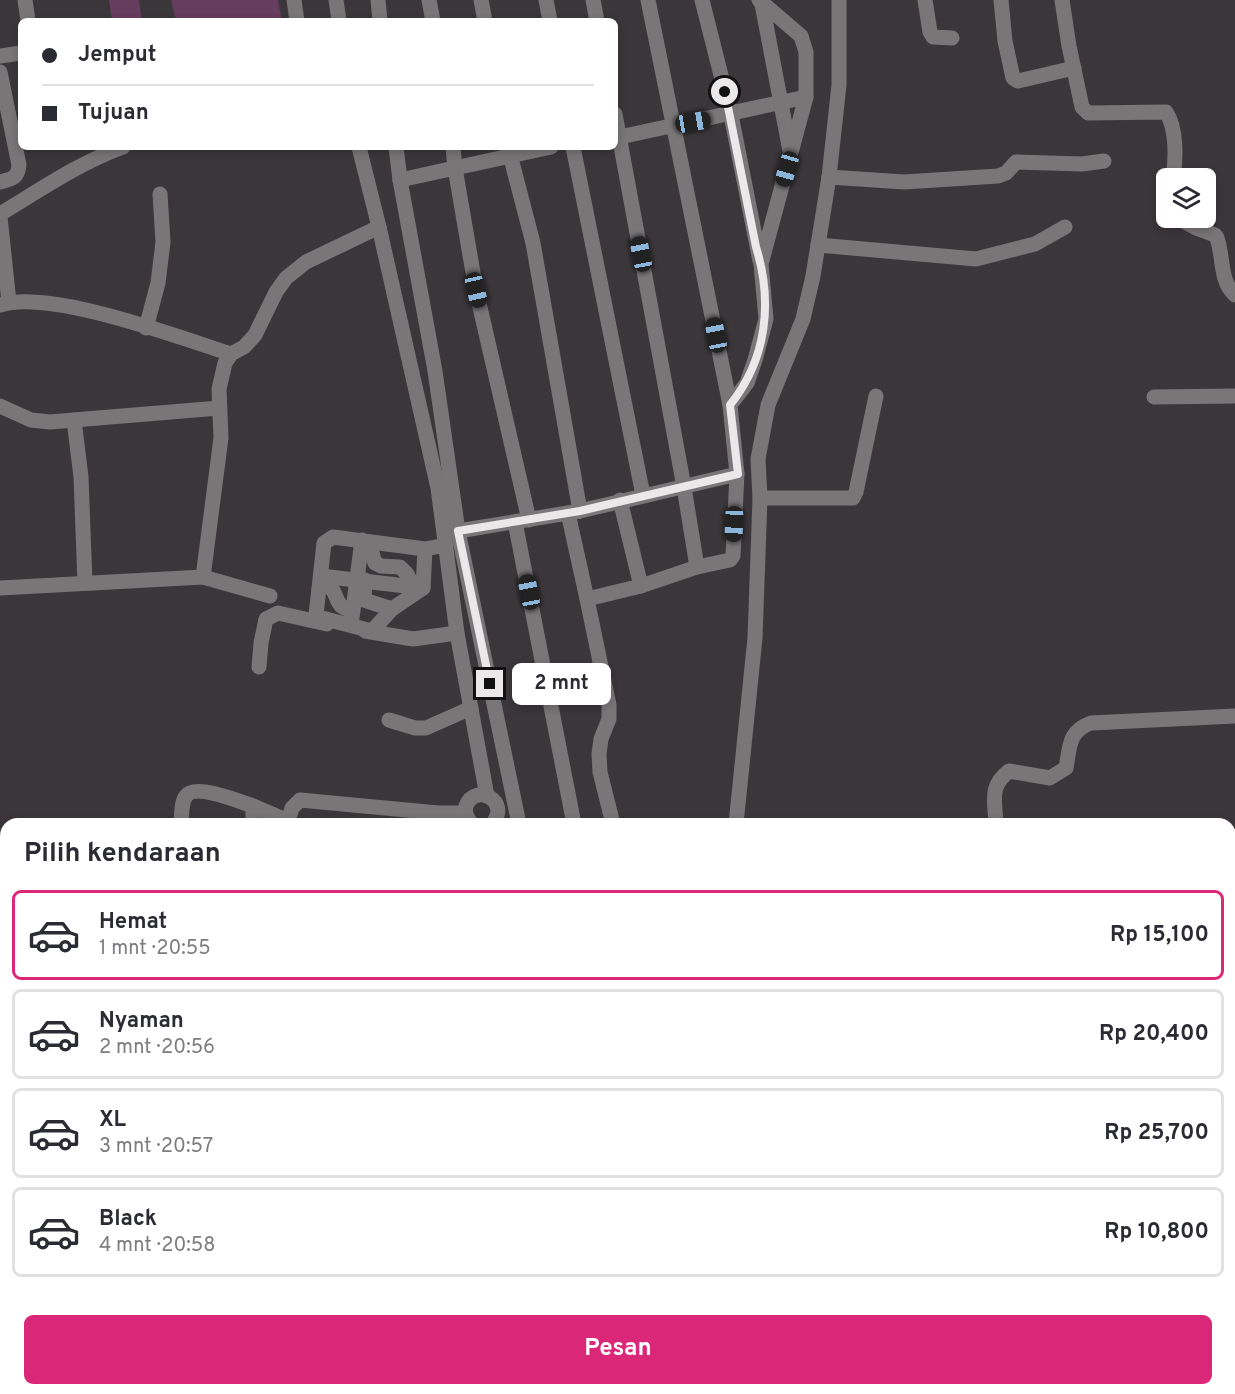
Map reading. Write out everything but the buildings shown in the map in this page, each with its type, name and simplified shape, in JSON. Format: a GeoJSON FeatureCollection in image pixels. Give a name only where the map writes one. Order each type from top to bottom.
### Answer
{"type":"FeatureCollection","features":[{"type":"Feature","properties":{"kind":"street"},"geometry":{"type":"LineString","coordinates":[[25,0],[28,18]]}},
{"type":"Feature","properties":{"kind":"street"},"geometry":{"type":"LineString","coordinates":[[294,0],[297,18]]}},
{"type":"Feature","properties":{"kind":"street"},"geometry":{"type":"LineString","coordinates":[[336,0],[339,18]]}},
{"type":"Feature","properties":{"kind":"street"},"geometry":{"type":"LineString","coordinates":[[378,0],[380,18]]}},
{"type":"Feature","properties":{"kind":"street"},"geometry":{"type":"LineString","coordinates":[[429,0],[432,18]]}},
{"type":"Feature","properties":{"kind":"street"},"geometry":{"type":"LineString","coordinates":[[481,0],[484,18]]}},
{"type":"Feature","properties":{"kind":"street"},"geometry":{"type":"LineString","coordinates":[[546,0],[549,18]]}},
{"type":"Feature","properties":{"kind":"street"},"geometry":{"type":"LineString","coordinates":[[593,0],[596,18]]}},
{"type":"Feature","properties":{"kind":"street"},"geometry":{"type":"LineString","coordinates":[[588,599],[641,586],[732,558],[738,474],[730,405],[648,0]]}},
{"type":"Feature","properties":{"kind":"street"},"geometry":{"type":"LineString","coordinates":[[702,0],[731,115],[761,264],[766,319],[747,383],[730,405]]}},
{"type":"Feature","properties":{"kind":"street"},"geometry":{"type":"LineString","coordinates":[[737,818],[755,638],[758,459],[768,405],[803,319],[818,245],[829,177],[839,85],[839,0]]}},
{"type":"Feature","properties":{"kind":"street"},"geometry":{"type":"LineString","coordinates":[[925,0],[930,32],[933,37],[952,38]]}},
{"type":"Feature","properties":{"kind":"street"},"geometry":{"type":"LineString","coordinates":[[1000,0],[1005,42],[1013,78],[1018,81],[1074,68]]}},
{"type":"Feature","properties":{"kind":"street"},"geometry":{"type":"LineString","coordinates":[[1062,0],[1082,107],[1088,113],[1166,112],[1171,118],[1176,159],[1175,168]]}},
{"type":"Feature","properties":{"kind":"street"},"geometry":{"type":"LineString","coordinates":[[760,2],[801,36],[806,52],[806,97],[761,264]]}},
{"type":"Feature","properties":{"kind":"street"},"geometry":{"type":"LineString","coordinates":[[760,2],[791,156]]}},
{"type":"Feature","properties":{"kind":"street"},"geometry":{"type":"LineString","coordinates":[[0,56],[18,54]]}},
{"type":"Feature","properties":{"kind":"street"},"geometry":{"type":"LineString","coordinates":[[0,72],[19,172],[13,179],[0,182]]}},
{"type":"Feature","properties":{"kind":"street"},"geometry":{"type":"LineString","coordinates":[[618,138],[806,97]]}},
{"type":"Feature","properties":{"kind":"street"},"geometry":{"type":"LineString","coordinates":[[618,143],[684,487],[697,567]]}},
{"type":"Feature","properties":{"kind":"street"},"geometry":{"type":"LineString","coordinates":[[115,150],[60,177],[0,216],[5,304],[30,302],[62,304],[231,354]]}},
{"type":"Feature","properties":{"kind":"street"},"geometry":{"type":"LineString","coordinates":[[360,150],[438,488],[457,633],[487,796]]}},
{"type":"Feature","properties":{"kind":"street"},"geometry":{"type":"LineString","coordinates":[[396,150],[435,371],[458,531],[518,818]]}},
{"type":"Feature","properties":{"kind":"street"},"geometry":{"type":"LineString","coordinates":[[453,150],[476,290],[522,521],[573,818]]}},
{"type":"Feature","properties":{"kind":"street"},"geometry":{"type":"LineString","coordinates":[[574,150],[644,495]]}},
{"type":"Feature","properties":{"kind":"street"},"geometry":{"type":"LineString","coordinates":[[400,180],[455,168],[509,151],[533,243],[588,599],[609,705],[609,719],[601,739],[599,754],[600,772],[612,818]]}},
{"type":"Feature","properties":{"kind":"street"},"geometry":{"type":"LineString","coordinates":[[829,177],[904,182],[998,176],[1006,173],[1016,162],[1082,164],[1104,161]]}},
{"type":"Feature","properties":{"kind":"street"},"geometry":{"type":"LineString","coordinates":[[146,328],[158,284],[163,242],[160,194]]}},
{"type":"Feature","properties":{"kind":"street"},"geometry":{"type":"LineString","coordinates":[[818,245],[976,259],[1035,244],[1065,226]]}},
{"type":"Feature","properties":{"kind":"street"},"geometry":{"type":"LineString","coordinates":[[203,578],[221,438],[219,408],[225,363],[231,354],[244,347],[255,336],[276,292],[286,278],[306,262],[379,227]]}},
{"type":"Feature","properties":{"kind":"street"},"geometry":{"type":"LineString","coordinates":[[1198,228],[1217,238],[1225,281],[1235,295]]}},
{"type":"Feature","properties":{"kind":"street"},"geometry":{"type":"LineString","coordinates":[[759,498],[853,498],[876,396]]}},
{"type":"Feature","properties":{"kind":"street"},"geometry":{"type":"LineString","coordinates":[[1154,397],[1235,396]]}},
{"type":"Feature","properties":{"kind":"street"},"geometry":{"type":"LineString","coordinates":[[0,406],[31,420],[74,420],[219,408]]}},
{"type":"Feature","properties":{"kind":"street"},"geometry":{"type":"LineString","coordinates":[[74,420],[81,477],[85,583]]}},
{"type":"Feature","properties":{"kind":"street"},"geometry":{"type":"LineString","coordinates":[[458,531],[574,512],[738,474]]}},
{"type":"Feature","properties":{"kind":"street"},"geometry":{"type":"LineString","coordinates":[[620,500],[641,586]]}},
{"type":"Feature","properties":{"kind":"street"},"geometry":{"type":"LineString","coordinates":[[392,609],[357,616],[318,617],[316,615],[324,543],[327,539],[333,537],[424,549],[446,545]]}},
{"type":"Feature","properties":{"kind":"street"},"geometry":{"type":"LineString","coordinates":[[357,616],[366,541]]}},
{"type":"Feature","properties":{"kind":"street"},"geometry":{"type":"LineString","coordinates":[[366,541],[375,563],[381,566],[400,567],[418,587]]}},
{"type":"Feature","properties":{"kind":"street"},"geometry":{"type":"LineString","coordinates":[[320,582],[332,587],[337,602],[342,608],[357,616],[372,631],[392,609],[418,587],[424,549]]}},
{"type":"Feature","properties":{"kind":"street"},"geometry":{"type":"LineString","coordinates":[[0,588],[203,578],[270,596]]}},
{"type":"Feature","properties":{"kind":"street"},"geometry":{"type":"LineString","coordinates":[[320,582],[361,580],[418,587]]}},
{"type":"Feature","properties":{"kind":"street"},"geometry":{"type":"LineString","coordinates":[[259,668],[266,619],[278,613],[406,639],[457,633]]}},
{"type":"Feature","properties":{"kind":"street"},"geometry":{"type":"LineString","coordinates":[[389,720],[415,728],[426,728],[471,708]]}},
{"type":"Feature","properties":{"kind":"street"},"geometry":{"type":"LineString","coordinates":[[996,818],[994,792],[999,778],[1009,771],[1050,778],[1056,776],[1066,768],[1071,741],[1075,731],[1081,726],[1091,723],[1235,716]]}},
{"type":"Feature","properties":{"kind":"street"},"geometry":{"type":"LineString","coordinates":[[182,818],[184,797],[190,792],[198,791],[253,806],[279,818]]}},
{"type":"Feature","properties":{"kind":"street"},"geometry":{"type":"LineString","coordinates":[[289,818],[292,808],[300,800],[438,818],[468,818],[465,808],[471,799],[481,795],[495,801],[498,810],[496,818]]}},
{"type":"Feature","properties":{"kind":"street"},"geometry":{"type":"LineString","coordinates":[[253,806],[253,818]]}},
{"type":"Feature","properties":{"kind":"route"},"geometry":{"type":"LineString","coordinates":[[490,684],[458,531],[580,511],[738,474],[730,405],[747,383],[766,319],[761,264],[725,92]]}}]}
